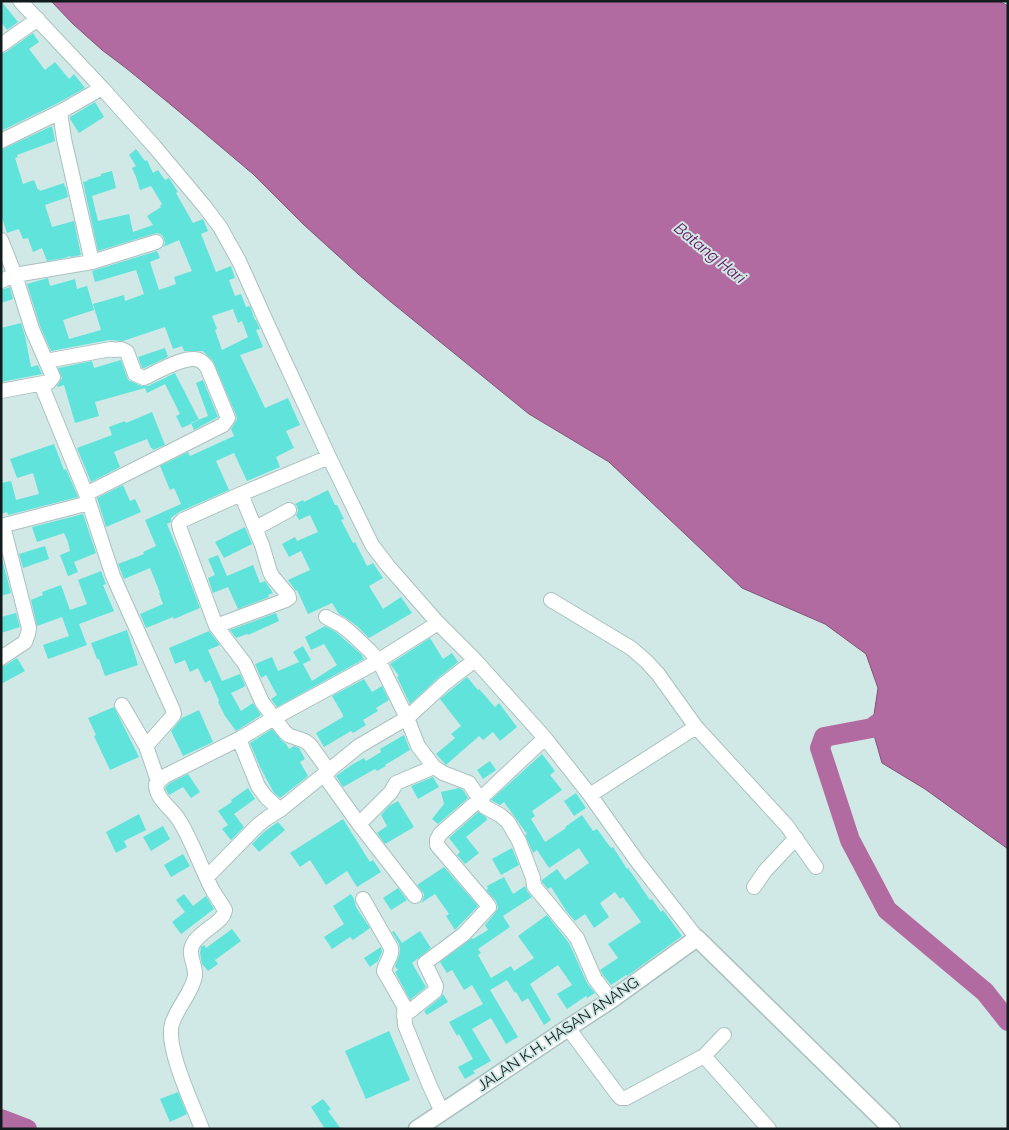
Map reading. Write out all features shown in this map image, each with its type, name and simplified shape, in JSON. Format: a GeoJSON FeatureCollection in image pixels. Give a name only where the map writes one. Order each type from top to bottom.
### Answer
{"type":"FeatureCollection","features":[{"type":"Feature","properties":{"kind":"main road","name":"JALAN K.H. HASAN ANANG"},"geometry":{"type":"LineString","coordinates":[[417,1129],[611,1000],[697,938]]}},
{"type":"Feature","properties":{"kind":"main road"},"geometry":{"type":"LineString","coordinates":[[697,938],[892,1129]]}},
{"type":"Feature","properties":{"kind":"street"},"geometry":{"type":"LineString","coordinates":[[20,1],[154,146],[220,227],[239,261],[329,457],[372,545],[388,566],[544,738],[590,795],[637,861],[697,938]]}},
{"type":"Feature","properties":{"kind":"street"},"geometry":{"type":"LineString","coordinates":[[1,45],[38,19]]}},
{"type":"Feature","properties":{"kind":"street"},"geometry":{"type":"LineString","coordinates":[[1,141],[60,112],[102,88]]}},
{"type":"Feature","properties":{"kind":"street"},"geometry":{"type":"LineString","coordinates":[[60,112],[64,139],[92,262]]}},
{"type":"Feature","properties":{"kind":"street"},"geometry":{"type":"LineString","coordinates":[[1,240],[15,275],[32,329],[53,377],[49,382],[42,384],[1,391]]}},
{"type":"Feature","properties":{"kind":"street"},"geometry":{"type":"LineString","coordinates":[[1,280],[15,275],[92,262],[156,242]]}},
{"type":"Feature","properties":{"kind":"street"},"geometry":{"type":"LineString","coordinates":[[1,658],[25,642],[29,628],[2,526],[88,499],[223,425],[228,418],[207,367],[201,361],[195,359],[185,359],[144,378],[135,374],[127,352],[122,349],[111,349],[46,361]]}},
{"type":"Feature","properties":{"kind":"street"},"geometry":{"type":"LineString","coordinates":[[42,384],[88,499],[113,576],[173,710],[174,714],[146,746]]}},
{"type":"Feature","properties":{"kind":"street"},"geometry":{"type":"LineString","coordinates":[[329,457],[183,520],[180,524],[180,529],[216,626],[245,664],[262,702],[288,735],[305,741],[310,746],[359,824],[415,896]]}},
{"type":"Feature","properties":{"kind":"street"},"geometry":{"type":"LineString","coordinates":[[216,626],[289,598],[270,572],[256,528],[241,494]]}},
{"type":"Feature","properties":{"kind":"street"},"geometry":{"type":"LineString","coordinates":[[256,528],[289,510]]}},
{"type":"Feature","properties":{"kind":"street"},"geometry":{"type":"LineString","coordinates":[[551,600],[631,648],[646,661],[658,674],[696,727],[781,818],[816,867]]}},
{"type":"Feature","properties":{"kind":"street"},"geometry":{"type":"LineString","coordinates":[[326,618],[352,633],[379,661],[407,718],[418,746],[434,767],[469,784],[485,807],[508,822],[516,834],[534,886],[577,938],[595,980],[611,1000]]}},
{"type":"Feature","properties":{"kind":"street"},"geometry":{"type":"LineString","coordinates":[[202,1129],[172,1051],[170,1037],[172,1024],[195,976],[191,954],[193,943],[222,917],[225,910],[209,884],[178,819],[157,793],[156,784],[165,776],[239,739],[379,661],[438,622]]}},
{"type":"Feature","properties":{"kind":"street"},"geometry":{"type":"LineString","coordinates":[[207,877],[258,825],[280,810],[360,746],[407,718],[444,684],[475,660]]}},
{"type":"Feature","properties":{"kind":"street"},"geometry":{"type":"LineString","coordinates":[[122,705],[146,746],[158,781]]}},
{"type":"Feature","properties":{"kind":"street"},"geometry":{"type":"LineString","coordinates":[[590,795],[696,727]]}},
{"type":"Feature","properties":{"kind":"street"},"geometry":{"type":"LineString","coordinates":[[404,1016],[436,988],[424,964],[464,934],[489,908],[437,845],[440,834],[544,738]]}},
{"type":"Feature","properties":{"kind":"street"},"geometry":{"type":"LineString","coordinates":[[239,739],[258,786],[266,797],[280,810]]}},
{"type":"Feature","properties":{"kind":"street"},"geometry":{"type":"LineString","coordinates":[[359,824],[388,796],[396,783],[434,767]]}},
{"type":"Feature","properties":{"kind":"street"},"geometry":{"type":"LineString","coordinates":[[754,887],[764,871],[796,838]]}},
{"type":"Feature","properties":{"kind":"street"},"geometry":{"type":"LineString","coordinates":[[363,898],[392,948],[392,953],[384,971],[404,1006],[405,1025],[442,1112]]}},
{"type":"Feature","properties":{"kind":"street"},"geometry":{"type":"LineString","coordinates":[[568,1028],[621,1098],[626,1098],[704,1056],[724,1035]]}},
{"type":"Feature","properties":{"kind":"street"},"geometry":{"type":"LineString","coordinates":[[704,1056],[769,1129]]}},
{"type":"Feature","properties":{"kind":"water","name":"Batang Hari"},"geometry":{"type":"Polygon","coordinates":[[[51,1],[999,1],[1008,6],[1008,849],[925,789],[882,763],[872,728],[878,688],[866,654],[825,624],[742,588],[609,462],[529,414],[391,302],[303,224],[253,174],[102,50],[51,1]]]}},
{"type":"Feature","properties":{"kind":"building"},"geometry":{"type":"Polygon","coordinates":[[[1,1],[18,22],[7,30],[1,22],[1,1]]]}},
{"type":"Feature","properties":{"kind":"building"},"geometry":{"type":"Polygon","coordinates":[[[33,33],[39,42],[29,49],[45,70],[55,62],[69,79],[74,74],[85,88],[1,131],[1,54],[33,33]]]}},
{"type":"Feature","properties":{"kind":"building"},"geometry":{"type":"Polygon","coordinates":[[[95,102],[104,117],[79,133],[70,117],[95,102]]]}},
{"type":"Feature","properties":{"kind":"building"},"geometry":{"type":"Polygon","coordinates":[[[52,126],[55,141],[17,155],[18,157],[15,158],[23,184],[34,180],[40,191],[64,183],[66,187],[68,197],[45,205],[52,227],[74,221],[81,255],[47,261],[42,248],[33,252],[28,238],[23,239],[19,229],[7,233],[1,215],[1,150],[52,126]]]}},
{"type":"Feature","properties":{"kind":"building"},"geometry":{"type":"Polygon","coordinates":[[[136,149],[145,161],[147,160],[153,173],[158,170],[165,180],[169,178],[193,223],[203,219],[208,231],[201,234],[216,272],[231,266],[235,278],[229,280],[235,296],[241,294],[246,307],[250,306],[260,329],[256,330],[263,347],[240,355],[265,408],[288,398],[300,425],[286,431],[294,448],[276,457],[280,467],[247,481],[234,453],[216,461],[229,490],[179,512],[171,518],[171,522],[167,524],[200,608],[146,628],[140,614],[163,604],[150,568],[124,579],[118,564],[144,554],[143,552],[156,546],[145,520],[181,504],[174,488],[170,490],[160,466],[188,452],[190,456],[234,436],[231,429],[237,419],[236,415],[213,361],[203,351],[184,351],[182,346],[173,349],[165,327],[123,341],[109,340],[51,351],[40,326],[27,284],[48,278],[50,286],[75,279],[77,289],[87,286],[94,310],[63,320],[69,339],[101,330],[93,304],[124,295],[125,301],[144,294],[136,270],[95,282],[92,271],[157,251],[160,258],[150,262],[159,290],[176,284],[174,277],[192,271],[179,240],[163,247],[164,239],[162,235],[157,233],[98,251],[83,182],[112,171],[116,188],[92,196],[98,221],[129,214],[133,232],[153,225],[147,216],[161,207],[162,204],[151,186],[140,190],[132,168],[136,166],[129,155],[136,149]],[[233,309],[212,316],[222,350],[248,337],[242,321],[238,323],[233,309]]]}},
{"type":"Feature","properties":{"kind":"building"},"geometry":{"type":"Polygon","coordinates":[[[10,287],[13,299],[1,303],[1,290],[10,287]]]}},
{"type":"Feature","properties":{"kind":"building"},"geometry":{"type":"Polygon","coordinates":[[[21,323],[31,367],[38,365],[42,374],[1,382],[1,328],[21,323]]]}},
{"type":"Feature","properties":{"kind":"building"},"geometry":{"type":"Polygon","coordinates":[[[165,348],[168,357],[142,368],[138,357],[165,348]]]}},
{"type":"Feature","properties":{"kind":"building"},"geometry":{"type":"Polygon","coordinates":[[[121,360],[128,380],[141,386],[148,386],[175,373],[199,420],[182,428],[176,416],[180,414],[165,384],[147,393],[145,388],[95,402],[99,416],[75,423],[64,385],[57,386],[62,378],[58,368],[92,361],[94,368],[121,360]]]}},
{"type":"Feature","properties":{"kind":"building"},"geometry":{"type":"Polygon","coordinates":[[[203,380],[218,417],[194,430],[191,423],[208,416],[196,383],[203,380]]]}},
{"type":"Feature","properties":{"kind":"building"},"geometry":{"type":"Polygon","coordinates":[[[152,412],[165,445],[153,450],[147,439],[114,452],[120,467],[91,482],[77,448],[112,435],[109,427],[125,421],[126,423],[152,412]]]}},
{"type":"Feature","properties":{"kind":"building"},"geometry":{"type":"Polygon","coordinates":[[[54,444],[64,470],[66,469],[78,497],[8,515],[7,512],[1,514],[1,483],[11,481],[16,500],[39,494],[33,473],[17,478],[10,459],[54,444]]]}},
{"type":"Feature","properties":{"kind":"building"},"geometry":{"type":"Polygon","coordinates":[[[123,485],[130,501],[135,499],[141,512],[106,527],[97,498],[123,485]]]}},
{"type":"Feature","properties":{"kind":"building"},"geometry":{"type":"Polygon","coordinates":[[[328,490],[344,519],[341,520],[367,566],[373,563],[383,578],[369,586],[383,609],[401,597],[412,613],[369,638],[357,626],[339,614],[332,603],[308,614],[297,590],[288,580],[310,570],[301,551],[289,557],[282,544],[295,537],[297,541],[318,532],[310,515],[299,520],[296,515],[298,511],[295,504],[303,500],[304,502],[328,490]]]}},
{"type":"Feature","properties":{"kind":"building"},"geometry":{"type":"Polygon","coordinates":[[[83,514],[96,553],[74,562],[78,572],[68,576],[60,555],[70,551],[64,533],[37,542],[32,527],[83,514]]]}},
{"type":"Feature","properties":{"kind":"building"},"geometry":{"type":"Polygon","coordinates":[[[245,527],[252,544],[224,558],[215,542],[245,527]]]}},
{"type":"Feature","properties":{"kind":"building"},"geometry":{"type":"Polygon","coordinates":[[[45,546],[49,559],[23,568],[19,554],[45,546]]]}},
{"type":"Feature","properties":{"kind":"building"},"geometry":{"type":"Polygon","coordinates":[[[1,555],[11,593],[1,596],[1,555]]]}},
{"type":"Feature","properties":{"kind":"building"},"geometry":{"type":"Polygon","coordinates":[[[218,555],[227,576],[253,565],[260,583],[265,581],[273,593],[268,595],[269,597],[238,609],[228,587],[213,593],[208,578],[215,575],[208,559],[218,555]]]}},
{"type":"Feature","properties":{"kind":"building"},"geometry":{"type":"Polygon","coordinates":[[[101,571],[106,584],[103,585],[114,611],[79,624],[87,645],[48,659],[43,645],[69,636],[62,617],[37,626],[31,600],[43,595],[42,592],[61,585],[70,610],[87,604],[78,580],[101,571]]]}},
{"type":"Feature","properties":{"kind":"building"},"geometry":{"type":"Polygon","coordinates":[[[16,613],[20,627],[1,633],[1,617],[16,613]]]}},
{"type":"Feature","properties":{"kind":"building"},"geometry":{"type":"Polygon","coordinates":[[[276,613],[279,621],[248,635],[236,638],[230,630],[276,613]]]}},
{"type":"Feature","properties":{"kind":"building"},"geometry":{"type":"Polygon","coordinates":[[[325,626],[336,632],[361,654],[364,659],[277,707],[271,699],[277,695],[266,675],[261,678],[255,664],[272,657],[278,671],[299,662],[293,652],[303,646],[311,660],[303,664],[312,681],[337,665],[324,644],[311,650],[305,637],[325,626]]]}},
{"type":"Feature","properties":{"kind":"building"},"geometry":{"type":"Polygon","coordinates":[[[127,630],[138,665],[105,676],[91,643],[127,630]]]}},
{"type":"Feature","properties":{"kind":"building"},"geometry":{"type":"Polygon","coordinates":[[[209,631],[220,645],[208,650],[222,681],[240,674],[245,685],[231,693],[241,711],[253,703],[261,715],[236,731],[225,716],[210,680],[205,683],[198,668],[190,672],[185,660],[175,664],[169,648],[209,631]]]}},
{"type":"Feature","properties":{"kind":"building"},"geometry":{"type":"Polygon","coordinates":[[[430,638],[443,659],[452,653],[458,662],[410,704],[397,677],[399,676],[390,664],[430,638]]]}},
{"type":"Feature","properties":{"kind":"building"},"geometry":{"type":"Polygon","coordinates":[[[17,658],[25,671],[1,684],[1,667],[17,658]]]}},
{"type":"Feature","properties":{"kind":"building"},"geometry":{"type":"Polygon","coordinates":[[[467,677],[495,707],[499,703],[517,727],[500,741],[493,732],[483,740],[479,736],[446,765],[436,754],[455,738],[451,734],[461,726],[440,699],[467,677]]]}},
{"type":"Feature","properties":{"kind":"building"},"geometry":{"type":"Polygon","coordinates":[[[364,679],[372,692],[382,686],[389,700],[376,708],[378,711],[363,720],[366,725],[353,733],[351,731],[324,747],[316,733],[343,717],[332,696],[364,679]]]}},
{"type":"Feature","properties":{"kind":"building"},"geometry":{"type":"Polygon","coordinates":[[[114,707],[139,757],[110,770],[88,718],[114,707]]]}},
{"type":"Feature","properties":{"kind":"building"},"geometry":{"type":"Polygon","coordinates":[[[199,710],[213,742],[183,756],[171,731],[182,718],[199,710]]]}},
{"type":"Feature","properties":{"kind":"building"},"geometry":{"type":"Polygon","coordinates":[[[272,729],[289,749],[294,746],[299,748],[305,759],[300,762],[308,776],[280,798],[274,793],[250,743],[272,729]]]}},
{"type":"Feature","properties":{"kind":"building"},"geometry":{"type":"Polygon","coordinates":[[[404,735],[410,750],[377,771],[375,769],[343,787],[336,776],[364,758],[366,761],[381,752],[380,749],[404,735]]]}},
{"type":"Feature","properties":{"kind":"building"},"geometry":{"type":"Polygon","coordinates":[[[542,754],[555,771],[550,775],[562,790],[532,811],[535,816],[531,819],[545,842],[582,815],[593,831],[597,829],[611,848],[613,847],[650,900],[652,899],[661,912],[663,910],[682,936],[627,976],[611,985],[600,970],[618,958],[608,944],[641,922],[623,897],[620,899],[615,892],[600,903],[609,917],[594,928],[585,914],[575,921],[551,887],[548,889],[542,880],[557,869],[565,880],[589,863],[579,848],[549,868],[537,850],[533,853],[525,835],[527,834],[504,802],[500,805],[491,800],[542,754]]]}},
{"type":"Feature","properties":{"kind":"building"},"geometry":{"type":"Polygon","coordinates":[[[490,761],[496,770],[483,779],[477,770],[490,761]]]}},
{"type":"Feature","properties":{"kind":"building"},"geometry":{"type":"Polygon","coordinates":[[[188,774],[200,792],[191,798],[183,787],[169,795],[165,788],[170,783],[188,774]]]}},
{"type":"Feature","properties":{"kind":"building"},"geometry":{"type":"Polygon","coordinates":[[[433,777],[439,787],[418,799],[411,786],[433,777]]]}},
{"type":"Feature","properties":{"kind":"building"},"geometry":{"type":"Polygon","coordinates":[[[248,788],[255,799],[234,814],[244,827],[231,840],[222,829],[228,825],[218,811],[248,788]]]}},
{"type":"Feature","properties":{"kind":"building"},"geometry":{"type":"Polygon","coordinates":[[[459,788],[463,790],[468,798],[438,824],[432,819],[444,804],[441,792],[459,788]]]}},
{"type":"Feature","properties":{"kind":"building"},"geometry":{"type":"Polygon","coordinates":[[[576,793],[586,808],[574,816],[564,801],[576,793]]]}},
{"type":"Feature","properties":{"kind":"building"},"geometry":{"type":"Polygon","coordinates":[[[398,801],[414,827],[385,844],[377,833],[387,826],[381,815],[389,806],[398,801]]]}},
{"type":"Feature","properties":{"kind":"building"},"geometry":{"type":"Polygon","coordinates":[[[478,812],[486,817],[487,820],[466,837],[479,853],[465,864],[457,855],[460,852],[449,838],[478,812]]]}},
{"type":"Feature","properties":{"kind":"building"},"geometry":{"type":"Polygon","coordinates":[[[139,814],[146,830],[124,841],[127,847],[116,853],[106,832],[139,814]]]}},
{"type":"Feature","properties":{"kind":"building"},"geometry":{"type":"Polygon","coordinates":[[[343,819],[370,862],[373,860],[381,872],[357,887],[347,871],[326,885],[310,860],[300,867],[290,853],[343,819]]]}},
{"type":"Feature","properties":{"kind":"building"},"geometry":{"type":"Polygon","coordinates":[[[278,822],[285,830],[259,852],[252,844],[278,822]]]}},
{"type":"Feature","properties":{"kind":"building"},"geometry":{"type":"Polygon","coordinates":[[[163,826],[170,839],[151,851],[143,837],[163,826]]]}},
{"type":"Feature","properties":{"kind":"building"},"geometry":{"type":"Polygon","coordinates":[[[512,848],[519,865],[501,875],[492,859],[512,848]]]}},
{"type":"Feature","properties":{"kind":"building"},"geometry":{"type":"Polygon","coordinates":[[[183,854],[190,866],[171,877],[164,865],[183,854]]]}},
{"type":"Feature","properties":{"kind":"building"},"geometry":{"type":"Polygon","coordinates":[[[444,867],[478,906],[455,930],[446,916],[449,914],[435,894],[421,903],[424,894],[417,885],[444,867]]]}},
{"type":"Feature","properties":{"kind":"building"},"geometry":{"type":"Polygon","coordinates":[[[504,877],[513,894],[525,886],[532,897],[503,916],[510,927],[478,949],[481,953],[478,955],[491,978],[511,966],[514,971],[534,958],[518,936],[547,915],[569,943],[587,983],[595,993],[587,998],[586,996],[567,1009],[557,994],[572,985],[558,965],[530,984],[551,1020],[544,1025],[528,998],[522,1002],[507,980],[490,990],[518,1037],[506,1044],[491,1018],[472,1029],[491,1061],[473,1071],[475,1073],[465,1079],[458,1067],[473,1059],[459,1034],[457,1036],[449,1022],[483,1004],[472,985],[464,990],[452,970],[447,973],[440,962],[472,938],[488,930],[485,925],[498,908],[496,901],[486,890],[488,889],[487,886],[504,877]]]}},
{"type":"Feature","properties":{"kind":"building"},"geometry":{"type":"Polygon","coordinates":[[[398,888],[407,900],[391,910],[383,898],[398,888]]]}},
{"type":"Feature","properties":{"kind":"building"},"geometry":{"type":"Polygon","coordinates":[[[184,894],[193,906],[206,896],[214,909],[181,934],[172,922],[185,912],[176,900],[184,894]]]}},
{"type":"Feature","properties":{"kind":"building"},"geometry":{"type":"Polygon","coordinates":[[[351,894],[356,907],[370,928],[353,940],[350,937],[332,949],[324,937],[344,924],[333,906],[351,894]]]}},
{"type":"Feature","properties":{"kind":"building"},"geometry":{"type":"Polygon","coordinates":[[[232,929],[241,941],[215,960],[218,964],[208,971],[202,964],[201,947],[204,945],[206,948],[232,929]]]}},
{"type":"Feature","properties":{"kind":"building"},"geometry":{"type":"Polygon","coordinates":[[[394,931],[402,943],[420,931],[431,948],[412,963],[426,987],[410,1000],[395,972],[398,970],[395,966],[400,950],[399,944],[392,932],[394,931]]]}},
{"type":"Feature","properties":{"kind":"building"},"geometry":{"type":"Polygon","coordinates":[[[381,947],[382,952],[378,961],[370,967],[364,958],[381,947]]]}},
{"type":"Feature","properties":{"kind":"building"},"geometry":{"type":"Polygon","coordinates":[[[443,994],[448,1002],[427,1015],[424,1011],[443,994]]]}},
{"type":"Feature","properties":{"kind":"building"},"geometry":{"type":"Polygon","coordinates":[[[389,1031],[410,1080],[366,1099],[345,1051],[389,1031]]]}},
{"type":"Feature","properties":{"kind":"building"},"geometry":{"type":"Polygon","coordinates":[[[178,1092],[187,1114],[170,1122],[160,1099],[178,1092]]]}},
{"type":"Feature","properties":{"kind":"building"},"geometry":{"type":"Polygon","coordinates":[[[323,1099],[331,1109],[328,1111],[341,1129],[325,1129],[311,1107],[323,1099]]]}},
{"type":"Feature","properties":{"kind":"waterway"},"geometry":{"type":"LineString","coordinates":[[894,711],[872,728],[824,737],[820,748],[850,840],[887,910],[985,992],[1008,1021]]}},
{"type":"Feature","properties":{"kind":"waterway"},"geometry":{"type":"LineString","coordinates":[[1,1119],[27,1129]]}}]}
